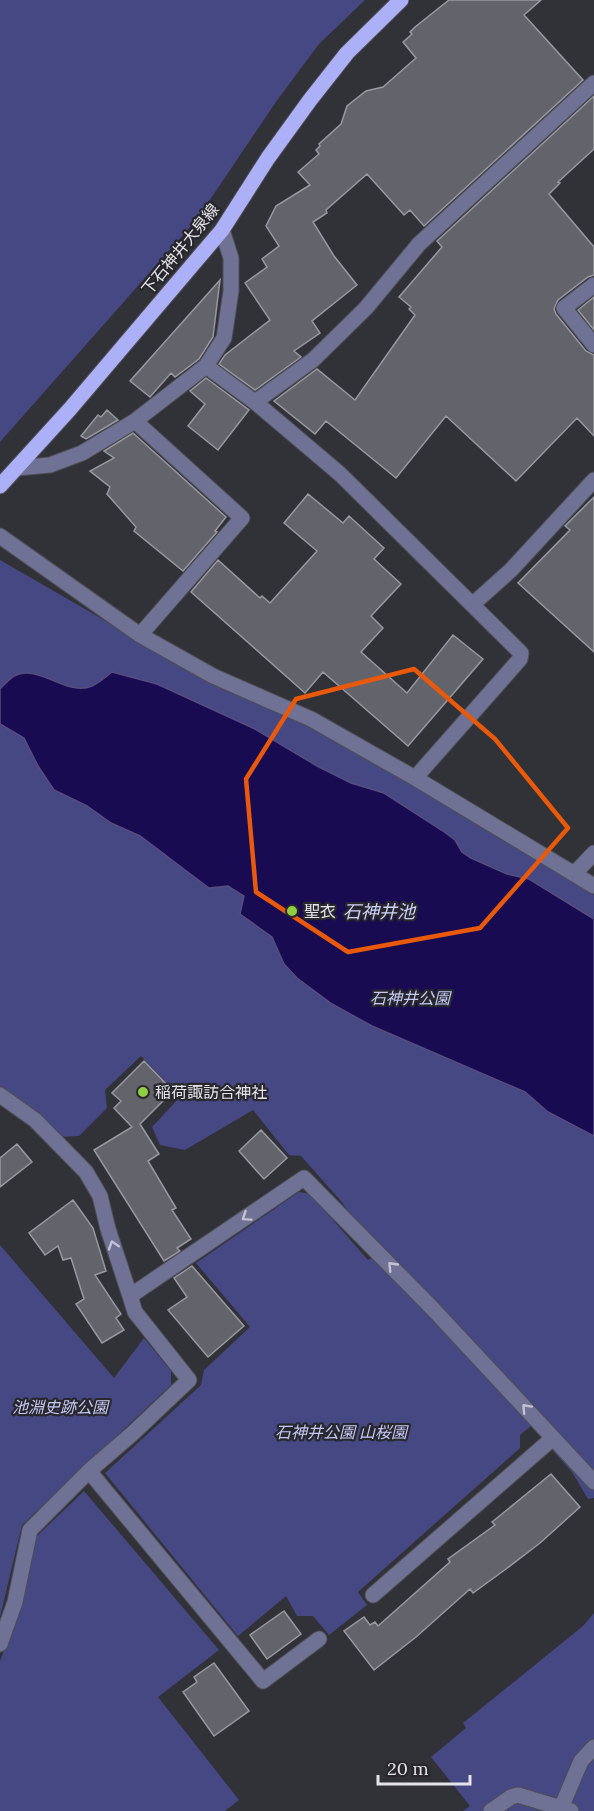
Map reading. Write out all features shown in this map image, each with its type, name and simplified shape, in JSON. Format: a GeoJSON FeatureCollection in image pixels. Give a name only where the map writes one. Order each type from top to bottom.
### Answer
{"type":"FeatureCollection","features":[{"type":"Feature","properties":{"kind":"main road","name":"下石神井大泉線"},"geometry":{"type":"LineString","coordinates":[[0,486],[70,409],[222,230],[310,100],[347,53],[401,0]]}},
{"type":"Feature","properties":{"kind":"street"},"geometry":{"type":"LineString","coordinates":[[255,402],[313,360],[366,308],[419,244],[594,82]]}},
{"type":"Feature","properties":{"kind":"street"},"geometry":{"type":"LineString","coordinates":[[17,468],[50,465],[82,453],[135,421],[206,366],[224,338],[231,291],[231,258],[222,230]]}},
{"type":"Feature","properties":{"kind":"street"},"geometry":{"type":"LineString","coordinates":[[594,285],[564,308],[594,345]]}},
{"type":"Feature","properties":{"kind":"street"},"geometry":{"type":"LineString","coordinates":[[206,366],[255,402],[340,474],[521,653],[520,659],[415,778]]}},
{"type":"Feature","properties":{"kind":"street"},"geometry":{"type":"LineString","coordinates":[[135,421],[242,518],[140,635]]}},
{"type":"Feature","properties":{"kind":"street"},"geometry":{"type":"LineString","coordinates":[[473,604],[511,570],[594,480]]}},
{"type":"Feature","properties":{"kind":"street"},"geometry":{"type":"LineString","coordinates":[[0,536],[140,635],[213,676],[310,719],[415,778],[594,886]]}},
{"type":"Feature","properties":{"kind":"street"},"geometry":{"type":"LineString","coordinates":[[574,874],[594,854]]}},
{"type":"Feature","properties":{"kind":"street"},"geometry":{"type":"LineString","coordinates":[[0,1095],[35,1120],[86,1172],[100,1196],[108,1230],[135,1312],[189,1380],[89,1471],[30,1530],[15,1602],[0,1644]]}},
{"type":"Feature","properties":{"kind":"street"},"geometry":{"type":"LineString","coordinates":[[129,1296],[304,1178],[308,1179],[594,1482]]}},
{"type":"Feature","properties":{"kind":"street"},"geometry":{"type":"LineString","coordinates":[[373,1595],[553,1438]]}},
{"type":"Feature","properties":{"kind":"street"},"geometry":{"type":"LineString","coordinates":[[89,1471],[263,1681],[319,1639]]}},
{"type":"Feature","properties":{"kind":"street"},"geometry":{"type":"LineString","coordinates":[[491,1811],[511,1797],[518,1795],[566,1809],[581,1761],[594,1746]]}},
{"type":"Feature","properties":{"kind":"highlighted area"},"geometry":{"type":"Polygon","coordinates":[[[414,669],[495,739],[568,828],[480,928],[348,952],[256,892],[246,779],[296,699],[414,669]]]}},
{"type":"Feature","properties":{"kind":"green space"},"geometry":{"type":"Polygon","coordinates":[[[0,0],[365,0],[319,44],[278,99],[197,219],[0,442],[0,0]]]}},
{"type":"Feature","properties":{"kind":"green space","name":"石神井公園"},"geometry":{"type":"Polygon","coordinates":[[[0,560],[137,639],[307,724],[412,784],[594,895],[594,1498],[588,1499],[572,1472],[531,1426],[520,1435],[520,1448],[358,1592],[367,1605],[329,1635],[313,1616],[297,1616],[286,1596],[238,1636],[105,1473],[201,1385],[204,1370],[250,1327],[196,1263],[299,1192],[310,1194],[368,1260],[375,1256],[358,1225],[341,1201],[301,1156],[289,1155],[253,1110],[185,1150],[160,1145],[152,1127],[180,1097],[141,1056],[105,1090],[107,1108],[79,1136],[59,1137],[0,1090],[0,560]]]}},
{"type":"Feature","properties":{"kind":"green space","name":"池淵史跡公園"},"geometry":{"type":"Polygon","coordinates":[[[0,1245],[114,1378],[144,1338],[171,1371],[171,1385],[22,1525],[0,1617],[0,1245]]]}},
{"type":"Feature","properties":{"kind":"green space"},"geometry":{"type":"Polygon","coordinates":[[[84,1491],[219,1650],[158,1697],[239,1800],[225,1811],[0,1811],[0,1661],[23,1603],[36,1537],[84,1491]]]}},
{"type":"Feature","properties":{"kind":"green space"},"geometry":{"type":"Polygon","coordinates":[[[594,1613],[594,1811],[463,1811],[470,1806],[431,1757],[466,1728],[463,1723],[583,1626],[594,1613]]]}},
{"type":"Feature","properties":{"kind":"water","name":"石神井池"},"geometry":{"type":"Polygon","coordinates":[[[112,672],[157,684],[255,729],[317,766],[351,783],[384,793],[443,831],[455,840],[462,852],[471,858],[507,874],[529,879],[594,919],[594,1136],[548,1112],[525,1092],[372,1026],[332,1004],[297,978],[284,964],[272,937],[240,914],[244,896],[228,886],[209,888],[140,836],[111,823],[87,806],[54,790],[38,766],[24,738],[0,724],[0,689],[12,677],[23,673],[43,676],[62,684],[82,688],[95,685],[112,672]]]}},
{"type":"Feature","properties":{"kind":"building"},"geometry":{"type":"Polygon","coordinates":[[[449,0],[541,0],[524,15],[583,80],[424,226],[410,210],[404,215],[367,174],[326,210],[327,213],[313,222],[334,256],[357,285],[312,321],[320,333],[294,351],[301,357],[255,390],[219,364],[225,355],[270,320],[245,283],[267,267],[262,259],[279,246],[266,226],[276,206],[310,185],[298,172],[319,154],[316,150],[319,144],[341,124],[347,106],[366,91],[383,87],[416,58],[403,42],[412,34],[410,32],[415,27],[449,0]]]}},
{"type":"Feature","properties":{"kind":"building"},"geometry":{"type":"Polygon","coordinates":[[[594,96],[594,149],[558,182],[560,183],[549,194],[594,247],[594,275],[558,300],[554,309],[586,351],[594,355],[594,436],[577,418],[516,481],[446,416],[396,478],[326,421],[315,434],[274,401],[317,369],[355,400],[415,315],[409,309],[411,307],[399,297],[442,247],[437,241],[594,96]]]}},
{"type":"Feature","properties":{"kind":"building"},"geometry":{"type":"Polygon","coordinates":[[[220,280],[213,337],[199,359],[175,377],[171,373],[150,397],[130,381],[220,280]]]}},
{"type":"Feature","properties":{"kind":"building"},"geometry":{"type":"Polygon","coordinates":[[[594,297],[594,330],[578,310],[594,297]]]}},
{"type":"Feature","properties":{"kind":"building"},"geometry":{"type":"Polygon","coordinates":[[[206,378],[249,410],[218,450],[188,426],[205,404],[190,391],[206,378]]]}},
{"type":"Feature","properties":{"kind":"building"},"geometry":{"type":"Polygon","coordinates":[[[107,410],[118,420],[86,439],[81,436],[98,415],[101,417],[107,410]]]}},
{"type":"Feature","properties":{"kind":"building"},"geometry":{"type":"Polygon","coordinates":[[[133,433],[226,517],[215,531],[217,532],[183,571],[134,531],[136,527],[107,494],[110,487],[90,471],[114,458],[104,451],[133,433]]]}},
{"type":"Feature","properties":{"kind":"building"},"geometry":{"type":"Polygon","coordinates":[[[308,494],[343,523],[349,516],[384,548],[374,559],[401,584],[371,616],[383,628],[361,652],[407,693],[453,635],[483,659],[408,746],[323,672],[305,693],[191,592],[218,560],[260,598],[262,596],[270,603],[317,551],[284,523],[308,494]]]}},
{"type":"Feature","properties":{"kind":"building"},"geometry":{"type":"Polygon","coordinates":[[[594,497],[594,652],[518,583],[570,530],[565,526],[594,497]]]}},
{"type":"Feature","properties":{"kind":"building"},"geometry":{"type":"Polygon","coordinates":[[[144,1061],[173,1091],[140,1124],[159,1154],[148,1161],[176,1208],[172,1210],[191,1239],[177,1248],[180,1251],[164,1261],[94,1150],[132,1127],[114,1108],[121,1101],[112,1093],[144,1061]]]}},
{"type":"Feature","properties":{"kind":"building"},"geometry":{"type":"Polygon","coordinates":[[[261,1130],[287,1158],[264,1179],[239,1151],[261,1130]]]}},
{"type":"Feature","properties":{"kind":"building"},"geometry":{"type":"Polygon","coordinates":[[[17,1144],[32,1162],[0,1187],[0,1158],[17,1144]]]}},
{"type":"Feature","properties":{"kind":"building"},"geometry":{"type":"Polygon","coordinates":[[[73,1200],[93,1228],[106,1271],[95,1275],[121,1314],[116,1318],[124,1330],[102,1343],[76,1304],[84,1299],[71,1258],[63,1260],[58,1246],[45,1255],[29,1233],[73,1200]]]}},
{"type":"Feature","properties":{"kind":"building"},"geometry":{"type":"Polygon","coordinates":[[[192,1266],[244,1326],[208,1357],[168,1310],[187,1297],[174,1278],[192,1266]]]}},
{"type":"Feature","properties":{"kind":"building"},"geometry":{"type":"Polygon","coordinates":[[[551,1474],[580,1507],[540,1543],[506,1569],[473,1593],[470,1589],[416,1637],[374,1670],[344,1631],[364,1617],[370,1625],[375,1622],[378,1626],[450,1562],[448,1559],[495,1525],[492,1522],[551,1474]]]}},
{"type":"Feature","properties":{"kind":"building"},"geometry":{"type":"Polygon","coordinates":[[[284,1611],[301,1634],[267,1659],[250,1635],[284,1611]]]}},
{"type":"Feature","properties":{"kind":"building"},"geometry":{"type":"Polygon","coordinates":[[[214,1663],[249,1711],[214,1736],[183,1692],[197,1682],[194,1677],[214,1663]]]}},
{"type":"Feature","properties":{"kind":"place","name":"聖衣"},"geometry":{"type":"Point","coordinates":[292,911]}},
{"type":"Feature","properties":{"kind":"place","name":"稲荷諏訪合神社"},"geometry":{"type":"Point","coordinates":[143,1092]}},
{"type":"Feature","properties":{"kind":"park label","name":"石神井公園 山桜園"},"geometry":{"type":"Point","coordinates":[341,1432]}}]}
